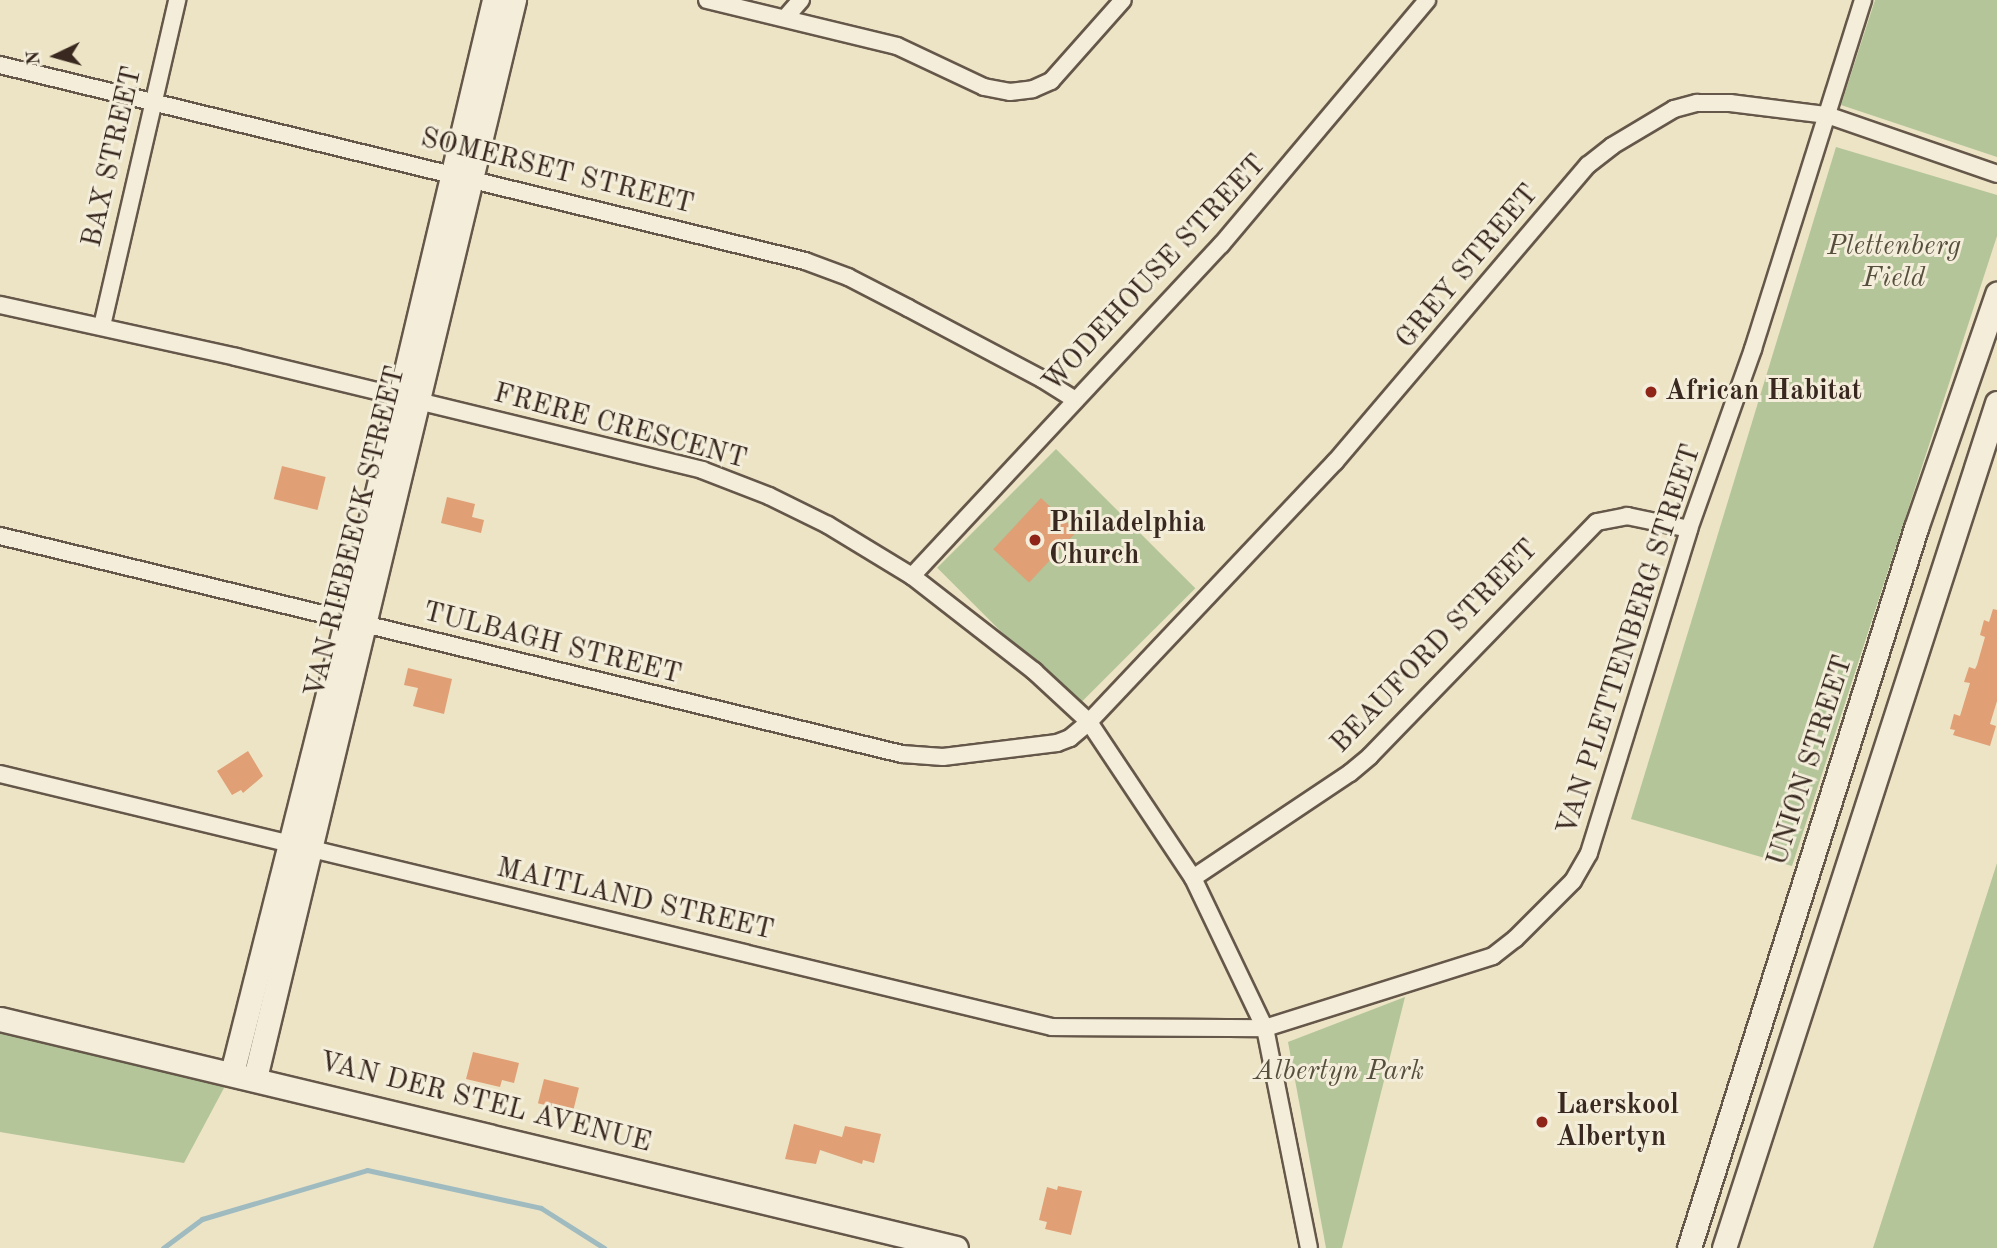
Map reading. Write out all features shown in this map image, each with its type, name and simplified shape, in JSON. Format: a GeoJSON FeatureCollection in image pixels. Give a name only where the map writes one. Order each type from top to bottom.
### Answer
{"type":"FeatureCollection","features":[{"type":"Feature","properties":{"kind":"street","name":"BAX STREET"},"geometry":{"type":"LineString","coordinates":[[102,326],[177,0]]}},
{"type":"Feature","properties":{"kind":"street","name":"VAN RIEBEECK STREET"},"geometry":{"type":"LineString","coordinates":[[255,1078],[275,947],[356,622],[461,177],[494,0]]}},
{"type":"Feature","properties":{"kind":"street","name":"VAN RIEBEECK STREET"},"geometry":{"type":"LineString","coordinates":[[461,177],[514,0]]}},
{"type":"Feature","properties":{"kind":"street"},"geometry":{"type":"LineString","coordinates":[[707,0],[897,46],[984,87],[1010,92],[1045,85],[1060,74],[1123,0]]}},
{"type":"Feature","properties":{"kind":"street"},"geometry":{"type":"LineString","coordinates":[[786,17],[801,0]]}},
{"type":"Feature","properties":{"kind":"street","name":"WODEHOUSE STREET"},"geometry":{"type":"LineString","coordinates":[[912,576],[1221,246],[1427,0]]}},
{"type":"Feature","properties":{"kind":"street","name":"VAN PLETTENBERG STREET"},"geometry":{"type":"LineString","coordinates":[[1265,1028],[1496,955],[1573,881],[1593,843],[1689,529],[1752,349],[1863,0]]}},
{"type":"Feature","properties":{"kind":"street","name":"SOMERSET STREET"},"geometry":{"type":"LineString","coordinates":[[0,65],[693,232],[823,267],[954,332],[1042,379],[1075,400]]}},
{"type":"Feature","properties":{"kind":"street","name":"GREY STREET"},"geometry":{"type":"LineString","coordinates":[[1089,722],[1335,462],[1597,157],[1674,109],[1697,103],[1742,104],[1827,115],[1997,174]]}},
{"type":"Feature","properties":{"kind":"street","name":"UNION STREET"},"geometry":{"type":"LineString","coordinates":[[1689,1248],[1909,552],[1997,294]]}},
{"type":"Feature","properties":{"kind":"street","name":"FRERE CRESCENT"},"geometry":{"type":"LineString","coordinates":[[0,305],[102,326],[667,461],[730,479],[861,543],[912,576],[1034,671],[1089,722],[1193,878],[1265,1028],[1308,1248]]}},
{"type":"Feature","properties":{"kind":"street"},"geometry":{"type":"LineString","coordinates":[[1724,1248],[1997,402]]}},
{"type":"Feature","properties":{"kind":"street","name":"BEAUFORD STREET"},"geometry":{"type":"LineString","coordinates":[[1193,878],[1370,757],[1597,522],[1627,516],[1689,529]]}},
{"type":"Feature","properties":{"kind":"street","name":"TULBAGH STREET"},"geometry":{"type":"LineString","coordinates":[[0,536],[918,757],[968,755],[1057,743],[1070,738],[1089,722]]}},
{"type":"Feature","properties":{"kind":"street"},"geometry":{"type":"LineString","coordinates":[[1909,552],[1943,565]]}},
{"type":"Feature","properties":{"kind":"street","name":"MAITLAND STREET"},"geometry":{"type":"LineString","coordinates":[[0,774],[1038,1024],[1068,1028],[1265,1028]]}},
{"type":"Feature","properties":{"kind":"street","name":"VAN RIEBEECK STREET"},"geometry":{"type":"LineString","coordinates":[[232,1073],[275,947]]}},
{"type":"Feature","properties":{"kind":"street"},"geometry":{"type":"LineString","coordinates":[[1784,947],[1818,957]]}},
{"type":"Feature","properties":{"kind":"street","name":"VAN DER STEL AVENUE"},"geometry":{"type":"LineString","coordinates":[[0,1018],[956,1248]]}},
{"type":"Feature","properties":{"kind":"green space","name":"Plettenberg Field"},"geometry":{"type":"Polygon","coordinates":[[[1875,0],[1997,0],[1997,157],[1841,105],[1875,0]]]}},
{"type":"Feature","properties":{"kind":"green space","name":"Plettenberg Field"},"geometry":{"type":"Polygon","coordinates":[[[1836,147],[1997,195],[1997,236],[1792,866],[1631,819],[1836,147]]]}},
{"type":"Feature","properties":{"kind":"green space"},"geometry":{"type":"Polygon","coordinates":[[[1056,449],[1195,588],[1077,707],[937,568],[1056,449]]]}},
{"type":"Feature","properties":{"kind":"green space"},"geometry":{"type":"Polygon","coordinates":[[[1997,863],[1997,1248],[1873,1248],[1997,863]]]}},
{"type":"Feature","properties":{"kind":"green space","name":"Albertyn Park"},"geometry":{"type":"Polygon","coordinates":[[[1405,997],[1342,1248],[1326,1248],[1288,1042],[1405,997]]]}},
{"type":"Feature","properties":{"kind":"green space"},"geometry":{"type":"Polygon","coordinates":[[[0,1019],[232,1073],[184,1163],[0,1132],[0,1019]]]}},
{"type":"Feature","properties":{"kind":"building"},"geometry":{"type":"Polygon","coordinates":[[[282,466],[326,477],[317,510],[274,499],[282,466]]]}},
{"type":"Feature","properties":{"kind":"building"},"geometry":{"type":"Polygon","coordinates":[[[447,497],[475,504],[472,517],[484,520],[481,533],[441,523],[447,497]]]}},
{"type":"Feature","properties":{"kind":"building","name":"Philadelphia Church"},"geometry":{"type":"Polygon","coordinates":[[[1041,498],[1077,531],[1029,583],[993,549],[1041,498]]]}},
{"type":"Feature","properties":{"kind":"building"},"geometry":{"type":"Polygon","coordinates":[[[1993,609],[1997,610],[1997,701],[1990,724],[1996,726],[1990,746],[1953,735],[1955,730],[1950,729],[1954,714],[1960,716],[1970,683],[1964,682],[1969,667],[1975,669],[1977,665],[1985,637],[1980,635],[1984,620],[1989,622],[1993,609]]]}},
{"type":"Feature","properties":{"kind":"building"},"geometry":{"type":"Polygon","coordinates":[[[408,668],[452,679],[444,714],[413,706],[418,688],[404,685],[408,668]]]}},
{"type":"Feature","properties":{"kind":"building"},"geometry":{"type":"Polygon","coordinates":[[[248,751],[263,776],[243,793],[241,790],[232,795],[217,771],[248,751]]]}},
{"type":"Feature","properties":{"kind":"building"},"geometry":{"type":"Polygon","coordinates":[[[473,1052],[519,1063],[514,1083],[502,1080],[500,1087],[466,1079],[473,1052]]]}},
{"type":"Feature","properties":{"kind":"building"},"geometry":{"type":"Polygon","coordinates":[[[544,1079],[579,1088],[573,1112],[538,1103],[544,1079]]]}},
{"type":"Feature","properties":{"kind":"building"},"geometry":{"type":"Polygon","coordinates":[[[794,1124],[842,1137],[845,1126],[881,1134],[874,1163],[863,1160],[862,1164],[820,1150],[816,1164],[785,1159],[794,1124]]]}},
{"type":"Feature","properties":{"kind":"building"},"geometry":{"type":"Polygon","coordinates":[[[1058,1186],[1082,1191],[1071,1235],[1045,1229],[1047,1222],[1039,1220],[1047,1187],[1057,1190],[1058,1186]]]}},
{"type":"Feature","properties":{"kind":"waterway"},"geometry":{"type":"LineString","coordinates":[[163,1248],[202,1219],[367,1170],[541,1208],[604,1248]]}},
{"type":"Feature","properties":{"kind":"place","name":"African Habitat"},"geometry":{"type":"Point","coordinates":[1651,392]}},
{"type":"Feature","properties":{"kind":"place","name":"Philadelphia Church"},"geometry":{"type":"Point","coordinates":[1035,540]}},
{"type":"Feature","properties":{"kind":"place","name":"Laerskool Albertyn"},"geometry":{"type":"Point","coordinates":[1542,1122]}}]}
